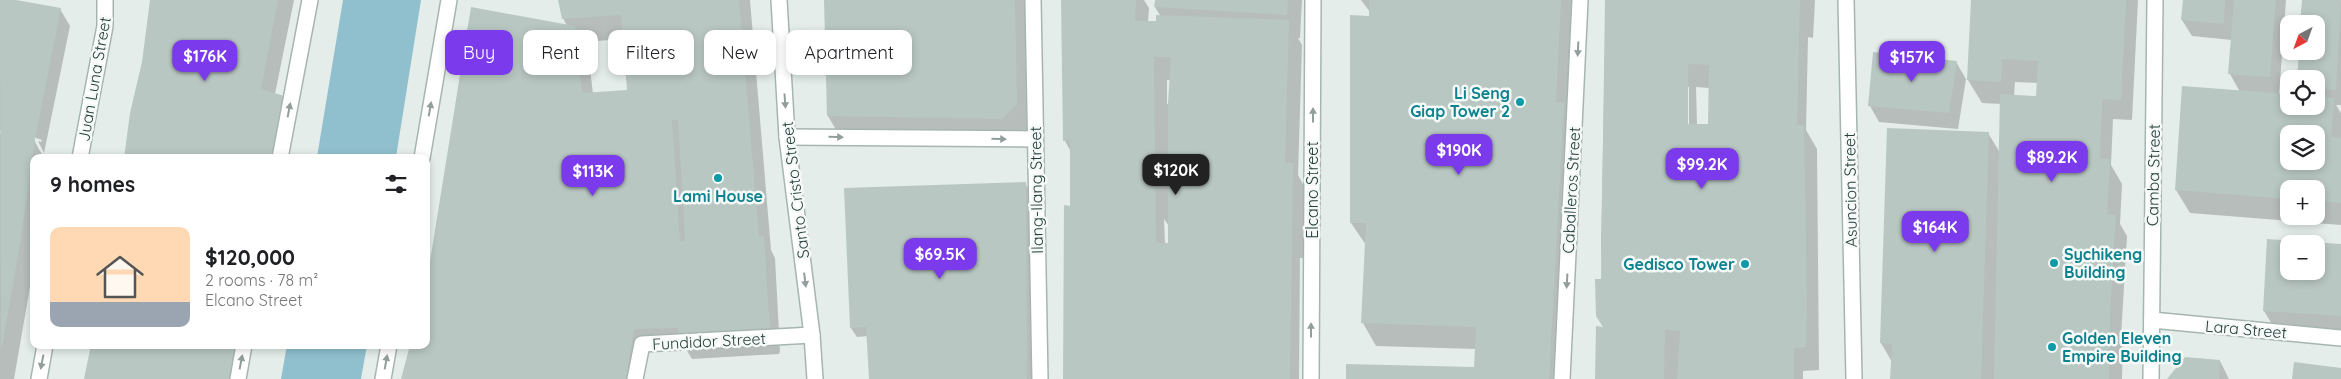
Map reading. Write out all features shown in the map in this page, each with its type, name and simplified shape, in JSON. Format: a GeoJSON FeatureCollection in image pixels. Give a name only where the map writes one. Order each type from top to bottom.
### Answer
{"type":"FeatureCollection","features":[{"type":"Feature","properties":{"kind":"street","name":"Juan Luna Street"},"geometry":{"type":"LineString","coordinates":[[81,154],[105,26],[104,0]]}},
{"type":"Feature","properties":{"kind":"street"},"geometry":{"type":"LineString","coordinates":[[281,154],[310,0]]}},
{"type":"Feature","properties":{"kind":"street"},"geometry":{"type":"LineString","coordinates":[[423,154],[449,0]]}},
{"type":"Feature","properties":{"kind":"street","name":"Santo Cristo Street"},"geometry":{"type":"LineString","coordinates":[[779,0],[788,136],[812,336],[815,379]]}},
{"type":"Feature","properties":{"kind":"street","name":"Ilang-Ilang Street"},"geometry":{"type":"LineString","coordinates":[[1033,0],[1040,379]]}},
{"type":"Feature","properties":{"kind":"street","name":"Elcano Street"},"geometry":{"type":"LineString","coordinates":[[1311,379],[1314,0]]}},
{"type":"Feature","properties":{"kind":"street","name":"Caballeros Street"},"geometry":{"type":"LineString","coordinates":[[1562,379],[1580,0]]}},
{"type":"Feature","properties":{"kind":"street","name":"Asuncion Street"},"geometry":{"type":"LineString","coordinates":[[1846,0],[1854,379]]}},
{"type":"Feature","properties":{"kind":"street","name":"Camba Street"},"geometry":{"type":"LineString","coordinates":[[2151,379],[2155,0]]}},
{"type":"Feature","properties":{"kind":"street"},"geometry":{"type":"LineString","coordinates":[[788,136],[1035,139]]}},
{"type":"Feature","properties":{"kind":"street","name":"Lara Street"},"geometry":{"type":"LineString","coordinates":[[2152,320],[2341,338]]}},
{"type":"Feature","properties":{"kind":"street","name":"Fundidor Street"},"geometry":{"type":"LineString","coordinates":[[635,379],[642,344],[812,336]]}},
{"type":"Feature","properties":{"kind":"street"},"geometry":{"type":"LineString","coordinates":[[39,379],[44,349]]}},
{"type":"Feature","properties":{"kind":"street"},"geometry":{"type":"LineString","coordinates":[[238,379],[243,349]]}},
{"type":"Feature","properties":{"kind":"street"},"geometry":{"type":"LineString","coordinates":[[383,379],[388,349]]}},
{"type":"Feature","properties":{"kind":"water"},"geometry":{"type":"Polygon","coordinates":[[[343,0],[421,0],[396,154],[317,154],[343,0]]]}},
{"type":"Feature","properties":{"kind":"water"},"geometry":{"type":"Polygon","coordinates":[[[286,349],[366,349],[361,379],[281,379],[286,349]]]}},
{"type":"Feature","properties":{"kind":"building"},"geometry":{"type":"Polygon","coordinates":[[[0,0],[16,0],[61,8],[33,154],[30,154],[30,174],[20,244],[1,352],[0,0]]]}},
{"type":"Feature","properties":{"kind":"building"},"geometry":{"type":"Polygon","coordinates":[[[150,0],[278,0],[261,89],[284,96],[274,154],[125,154],[130,113],[142,62],[150,0]]]}},
{"type":"Feature","properties":{"kind":"building"},"geometry":{"type":"Polygon","coordinates":[[[558,0],[739,0],[742,30],[704,30],[704,75],[745,75],[759,237],[764,236],[770,330],[679,339],[678,328],[634,329],[626,379],[401,379],[409,349],[430,349],[430,261],[460,75],[513,75],[513,30],[467,30],[471,7],[575,26],[575,30],[523,30],[523,75],[580,75],[582,93],[627,90],[626,75],[694,75],[694,30],[622,30],[621,15],[562,19],[558,0]],[[672,120],[680,241],[685,240],[678,120],[672,120]]]}},
{"type":"Feature","properties":{"kind":"building"},"geometry":{"type":"Polygon","coordinates":[[[824,0],[1015,0],[1017,104],[1002,119],[827,116],[826,75],[912,75],[912,30],[825,30],[824,0]]]}},
{"type":"Feature","properties":{"kind":"building"},"geometry":{"type":"Polygon","coordinates":[[[1061,0],[1136,0],[1135,21],[1156,21],[1156,15],[1289,20],[1285,163],[1293,163],[1290,379],[1063,379],[1064,205],[1070,206],[1070,140],[1063,141],[1061,0]],[[1154,57],[1156,243],[1168,243],[1168,103],[1171,57],[1154,57]]]}},
{"type":"Feature","properties":{"kind":"building"},"geometry":{"type":"Polygon","coordinates":[[[1155,0],[1288,0],[1287,15],[1154,7],[1155,0]]]}},
{"type":"Feature","properties":{"kind":"building"},"geometry":{"type":"Polygon","coordinates":[[[1369,0],[1561,0],[1556,102],[1564,103],[1549,379],[1346,379],[1346,364],[1474,367],[1476,327],[1361,323],[1366,223],[1350,223],[1350,15],[1369,16],[1369,0]]]}},
{"type":"Feature","properties":{"kind":"building"},"geometry":{"type":"Polygon","coordinates":[[[1605,0],[1800,0],[1797,125],[1804,125],[1807,306],[1806,347],[1794,348],[1794,379],[1677,379],[1680,331],[1665,330],[1664,379],[1595,379],[1596,326],[1603,327],[1596,316],[1595,279],[1601,279],[1605,0]],[[1688,64],[1688,124],[1708,124],[1709,65],[1688,64]]]}},
{"type":"Feature","properties":{"kind":"building"},"geometry":{"type":"Polygon","coordinates":[[[1971,0],[2126,0],[2121,100],[2102,99],[2100,159],[2110,159],[2107,214],[2116,215],[2110,316],[2109,379],[1994,379],[2000,94],[2036,96],[2038,61],[2002,59],[2001,82],[1967,80],[1971,0]]]}},
{"type":"Feature","properties":{"kind":"building"},"geometry":{"type":"Polygon","coordinates":[[[2183,0],[2225,0],[2224,24],[2181,20],[2183,0]]]}},
{"type":"Feature","properties":{"kind":"building"},"geometry":{"type":"Polygon","coordinates":[[[2234,0],[2276,0],[2270,77],[2228,74],[2234,0]]]}},
{"type":"Feature","properties":{"kind":"building"},"geometry":{"type":"Polygon","coordinates":[[[2302,0],[2341,0],[2336,90],[2325,89],[2325,70],[2298,70],[2298,60],[2325,60],[2325,15],[2301,15],[2302,0]]]}},
{"type":"Feature","properties":{"kind":"building"},"geometry":{"type":"Polygon","coordinates":[[[1873,52],[1957,61],[1949,113],[1868,106],[1873,52]]]}},
{"type":"Feature","properties":{"kind":"building"},"geometry":{"type":"Polygon","coordinates":[[[2182,86],[2280,93],[2280,115],[2325,115],[2325,98],[2334,98],[2331,137],[2341,138],[2341,203],[2325,202],[2325,180],[2280,180],[2280,198],[2175,190],[2182,86]]]}},
{"type":"Feature","properties":{"kind":"building"},"geometry":{"type":"Polygon","coordinates":[[[1887,128],[1989,132],[1981,379],[1890,379],[1892,344],[1880,343],[1887,128]]]}},
{"type":"Feature","properties":{"kind":"building"},"geometry":{"type":"Polygon","coordinates":[[[1026,182],[1027,379],[869,379],[866,327],[850,328],[844,188],[1026,182]]]}},
{"type":"Feature","properties":{"kind":"building"},"geometry":{"type":"Polygon","coordinates":[[[2267,239],[2280,240],[2280,280],[2325,280],[2325,243],[2341,244],[2341,316],[2263,311],[2267,239]]]}},
{"type":"Feature","properties":{"kind":"building"},"geometry":{"type":"Polygon","coordinates":[[[90,349],[235,349],[230,379],[84,379],[90,349]]]}},
{"type":"Feature","properties":{"kind":"building"},"geometry":{"type":"Polygon","coordinates":[[[2185,357],[2220,360],[2219,379],[2167,379],[2185,357]]]}},
{"type":"Feature","properties":{"kind":"building"},"geometry":{"type":"Polygon","coordinates":[[[2294,362],[2341,368],[2341,379],[2292,379],[2294,362]]]}},
{"type":"Feature","properties":{"kind":"place","name":"Li Seng Giap Tower 2"},"geometry":{"type":"Point","coordinates":[1520,102]}},
{"type":"Feature","properties":{"kind":"place","name":"Lami House"},"geometry":{"type":"Point","coordinates":[718,178]}},
{"type":"Feature","properties":{"kind":"place","name":"Sychikeng Building"},"geometry":{"type":"Point","coordinates":[2054,263]}},
{"type":"Feature","properties":{"kind":"place","name":"Gedisco Tower"},"geometry":{"type":"Point","coordinates":[1745,264]}},
{"type":"Feature","properties":{"kind":"place","name":"Golden Eleven Empire Building"},"geometry":{"type":"Point","coordinates":[2052,347]}}]}
